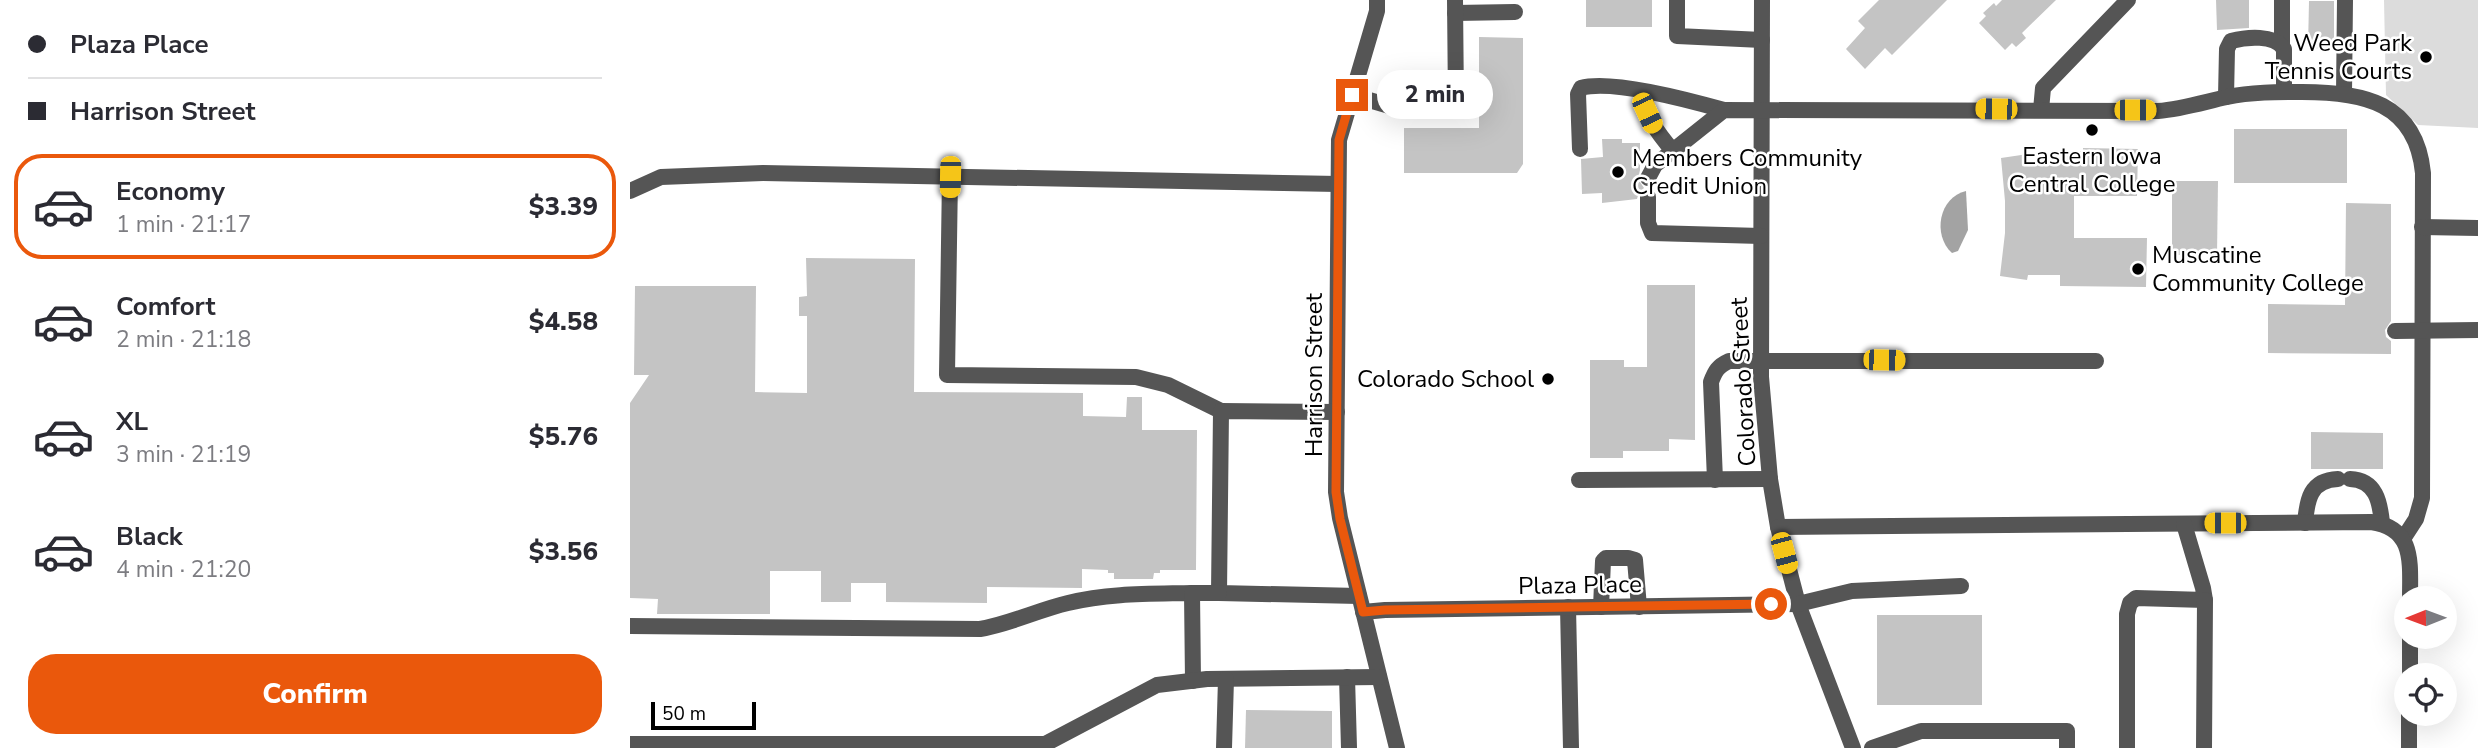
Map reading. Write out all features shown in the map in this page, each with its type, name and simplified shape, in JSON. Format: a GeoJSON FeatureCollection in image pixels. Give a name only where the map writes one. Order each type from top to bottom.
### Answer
{"type":"FeatureCollection","features":[{"type":"Feature","properties":{"kind":"street","name":"Harrison Street"},"geometry":{"type":"LineString","coordinates":[[1377,0],[1377,11],[1339,140],[1336,492],[1340,519],[1397,748]]}},
{"type":"Feature","properties":{"kind":"street"},"geometry":{"type":"LineString","coordinates":[[1677,0],[1677,36],[1762,40]]}},
{"type":"Feature","properties":{"kind":"street","name":"Colorado Street"},"geometry":{"type":"LineString","coordinates":[[1762,0],[1761,359],[1770,479],[1778,527],[1798,604],[1853,748]]}},
{"type":"Feature","properties":{"kind":"street"},"geometry":{"type":"LineString","coordinates":[[2041,110],[2043,88],[2128,0]]}},
{"type":"Feature","properties":{"kind":"street"},"geometry":{"type":"LineString","coordinates":[[2282,0],[2284,92]]}},
{"type":"Feature","properties":{"kind":"street"},"geometry":{"type":"LineString","coordinates":[[2344,94],[2345,0]]}},
{"type":"Feature","properties":{"kind":"street"},"geometry":{"type":"LineString","coordinates":[[1352,95],[1394,107],[1456,104],[1455,7],[1515,12]]}},
{"type":"Feature","properties":{"kind":"street"},"geometry":{"type":"LineString","coordinates":[[2226,97],[2227,49],[2231,41],[2269,39],[2282,44]]}},
{"type":"Feature","properties":{"kind":"street"},"geometry":{"type":"LineString","coordinates":[[1580,149],[1578,94],[1581,88],[1589,86],[1608,86],[1685,99],[1724,110],[2174,110],[2226,97],[2284,92],[2344,94],[2369,99],[2382,105],[2407,126],[2421,155],[2423,173],[2422,498],[2416,519],[2403,539]]}},
{"type":"Feature","properties":{"kind":"street"},"geometry":{"type":"LineString","coordinates":[[1644,92],[1647,113],[1654,128],[1673,151]]}},
{"type":"Feature","properties":{"kind":"street"},"geometry":{"type":"LineString","coordinates":[[1648,178],[1655,165],[1724,110]]}},
{"type":"Feature","properties":{"kind":"street"},"geometry":{"type":"LineString","coordinates":[[630,191],[661,177],[763,173],[1338,184]]}},
{"type":"Feature","properties":{"kind":"street"},"geometry":{"type":"LineString","coordinates":[[950,177],[947,375],[1136,377],[1168,385],[1221,411],[1337,412]]}},
{"type":"Feature","properties":{"kind":"street"},"geometry":{"type":"LineString","coordinates":[[1648,197],[1648,223],[1652,233],[1761,236]]}},
{"type":"Feature","properties":{"kind":"street"},"geometry":{"type":"LineString","coordinates":[[2422,227],[2478,228]]}},
{"type":"Feature","properties":{"kind":"street"},"geometry":{"type":"LineString","coordinates":[[2395,331],[2478,330]]}},
{"type":"Feature","properties":{"kind":"street"},"geometry":{"type":"LineString","coordinates":[[1715,480],[1711,382],[1720,365],[1729,361],[2096,361]]}},
{"type":"Feature","properties":{"kind":"street"},"geometry":{"type":"LineString","coordinates":[[1219,593],[1221,411]]}},
{"type":"Feature","properties":{"kind":"street"},"geometry":{"type":"LineString","coordinates":[[1578,480],[1770,479]]}},
{"type":"Feature","properties":{"kind":"street"},"geometry":{"type":"LineString","coordinates":[[2305,523],[2307,501],[2312,489],[2320,482],[2358,479],[2370,486],[2378,498],[2382,523]]}},
{"type":"Feature","properties":{"kind":"street"},"geometry":{"type":"LineString","coordinates":[[1778,527],[2382,523],[2403,539],[2410,556],[2410,586]]}},
{"type":"Feature","properties":{"kind":"street"},"geometry":{"type":"LineString","coordinates":[[2184,524],[2205,600],[2204,748]]}},
{"type":"Feature","properties":{"kind":"street"},"geometry":{"type":"LineString","coordinates":[[1601,607],[1602,561],[1606,558],[1628,558],[1634,561],[1639,607]]}},
{"type":"Feature","properties":{"kind":"street","name":"Plaza Place"},"geometry":{"type":"LineString","coordinates":[[630,626],[980,629],[1096,596],[1192,593],[1361,604],[1385,610],[1798,604],[1839,593],[1871,589],[1961,586]]}},
{"type":"Feature","properties":{"kind":"street"},"geometry":{"type":"LineString","coordinates":[[1192,593],[1193,681]]}},
{"type":"Feature","properties":{"kind":"street"},"geometry":{"type":"LineString","coordinates":[[2127,748],[2127,614],[2130,603],[2136,598],[2205,600]]}},
{"type":"Feature","properties":{"kind":"street"},"geometry":{"type":"LineString","coordinates":[[1567,607],[1571,748]]}},
{"type":"Feature","properties":{"kind":"street"},"geometry":{"type":"LineString","coordinates":[[1347,677],[1349,748]]}},
{"type":"Feature","properties":{"kind":"street"},"geometry":{"type":"LineString","coordinates":[[630,744],[1045,744],[1157,685],[1226,679],[1379,677]]}},
{"type":"Feature","properties":{"kind":"street"},"geometry":{"type":"LineString","coordinates":[[1224,748],[1226,679]]}},
{"type":"Feature","properties":{"kind":"street"},"geometry":{"type":"LineString","coordinates":[[2409,726],[2409,748]]}},
{"type":"Feature","properties":{"kind":"street"},"geometry":{"type":"LineString","coordinates":[[1872,748],[1921,731],[2067,731],[2067,748]]}},
{"type":"Feature","properties":{"kind":"street"},"geometry":{"type":"LineString","coordinates":[[1921,731],[1922,748]]}},
{"type":"Feature","properties":{"kind":"shaded area"},"geometry":{"type":"Polygon","coordinates":[[[2384,0],[2478,0],[2478,128],[2418,125],[2386,95],[2384,0]]]}},
{"type":"Feature","properties":{"kind":"shaded area"},"geometry":{"type":"Polygon","coordinates":[[[1966,191],[1968,230],[1958,251],[1952,253],[1942,237],[1941,218],[1950,201],[1966,191]]]}},
{"type":"Feature","properties":{"kind":"building"},"geometry":{"type":"Polygon","coordinates":[[[1586,0],[1652,0],[1652,27],[1586,27],[1586,0]]]}},
{"type":"Feature","properties":{"kind":"building"},"geometry":{"type":"Polygon","coordinates":[[[1879,0],[1947,0],[1892,55],[1885,48],[1865,69],[1846,49],[1865,28],[1858,21],[1879,0]]]}},
{"type":"Feature","properties":{"kind":"building"},"geometry":{"type":"Polygon","coordinates":[[[2002,0],[2056,0],[2022,33],[2026,38],[2016,47],[2012,43],[2005,50],[1979,23],[1986,16],[1983,13],[2002,0]]]}},
{"type":"Feature","properties":{"kind":"building"},"geometry":{"type":"Polygon","coordinates":[[[2216,0],[2249,0],[2249,28],[2217,30],[2216,0]]]}},
{"type":"Feature","properties":{"kind":"building"},"geometry":{"type":"Polygon","coordinates":[[[2309,1],[2334,1],[2334,49],[2308,48],[2309,1]]]}},
{"type":"Feature","properties":{"kind":"building"},"geometry":{"type":"Polygon","coordinates":[[[1479,37],[1523,38],[1523,164],[1517,173],[1404,173],[1404,128],[1479,128],[1479,37]]]}},
{"type":"Feature","properties":{"kind":"building"},"geometry":{"type":"Polygon","coordinates":[[[2234,129],[2347,129],[2347,183],[2234,183],[2234,129]]]}},
{"type":"Feature","properties":{"kind":"building"},"geometry":{"type":"Polygon","coordinates":[[[1602,139],[1640,143],[1638,179],[1644,188],[1637,199],[1602,203],[1602,193],[1582,194],[1581,159],[1603,157],[1602,139]]]}},
{"type":"Feature","properties":{"kind":"building"},"geometry":{"type":"Polygon","coordinates":[[[2083,148],[2138,149],[2137,196],[2074,196],[2074,238],[2147,238],[2146,287],[2060,286],[2060,275],[2028,275],[2027,280],[2000,276],[2005,233],[2001,158],[2028,154],[2028,160],[2061,160],[2061,151],[2083,151],[2083,148]]]}},
{"type":"Feature","properties":{"kind":"building"},"geometry":{"type":"Polygon","coordinates":[[[2172,181],[2218,181],[2217,255],[2172,255],[2172,181]]]}},
{"type":"Feature","properties":{"kind":"building"},"geometry":{"type":"Polygon","coordinates":[[[2346,203],[2391,204],[2391,321],[2385,330],[2386,337],[2391,341],[2391,354],[2268,353],[2268,304],[2345,305],[2346,203]]]}},
{"type":"Feature","properties":{"kind":"building"},"geometry":{"type":"Polygon","coordinates":[[[806,258],[915,259],[914,392],[1083,393],[1083,416],[1126,417],[1127,397],[1142,397],[1142,430],[1197,430],[1196,570],[1160,570],[1160,573],[1154,573],[1153,579],[1114,579],[1114,573],[1108,573],[1108,570],[1082,569],[1082,588],[987,587],[987,603],[886,602],[886,583],[851,583],[851,602],[821,602],[821,571],[770,571],[770,614],[657,614],[658,599],[630,598],[630,403],[649,375],[634,375],[635,286],[756,286],[755,392],[807,393],[807,316],[799,316],[799,297],[807,296],[806,258]]]}},
{"type":"Feature","properties":{"kind":"building"},"geometry":{"type":"Polygon","coordinates":[[[1647,285],[1695,285],[1695,440],[1669,439],[1669,451],[1623,451],[1623,458],[1590,458],[1590,360],[1624,360],[1624,367],[1647,367],[1647,285]]]}},
{"type":"Feature","properties":{"kind":"building"},"geometry":{"type":"Polygon","coordinates":[[[2311,432],[2383,433],[2383,469],[2311,469],[2311,432]]]}},
{"type":"Feature","properties":{"kind":"building"},"geometry":{"type":"Polygon","coordinates":[[[1877,615],[1982,615],[1982,705],[1877,705],[1877,615]]]}},
{"type":"Feature","properties":{"kind":"building"},"geometry":{"type":"Polygon","coordinates":[[[1246,710],[1332,711],[1332,748],[1245,748],[1246,710]]]}},
{"type":"Feature","properties":{"kind":"place","name":"Weed Park Tennis Courts"},"geometry":{"type":"Point","coordinates":[2426,57]}},
{"type":"Feature","properties":{"kind":"place","name":"Eastern Iowa Central College"},"geometry":{"type":"Point","coordinates":[2092,130]}},
{"type":"Feature","properties":{"kind":"place","name":"Members Community Credit Union"},"geometry":{"type":"Point","coordinates":[1618,172]}},
{"type":"Feature","properties":{"kind":"place","name":"Muscatine Community College"},"geometry":{"type":"Point","coordinates":[2138,269]}},
{"type":"Feature","properties":{"kind":"place","name":"Colorado School"},"geometry":{"type":"Point","coordinates":[1548,379]}},
{"type":"Feature","properties":{"kind":"route"},"geometry":{"type":"LineString","coordinates":[[1352,95],[1339,140],[1336,492],[1363,612],[1771,604]]}}]}
